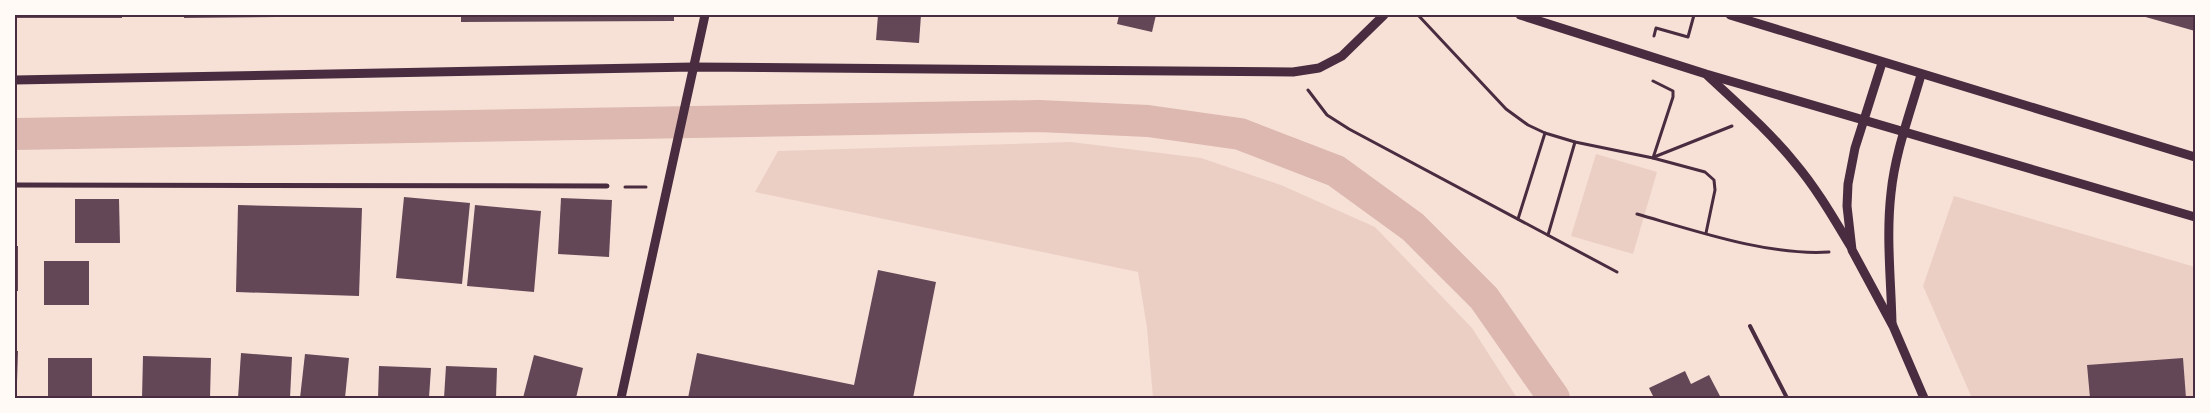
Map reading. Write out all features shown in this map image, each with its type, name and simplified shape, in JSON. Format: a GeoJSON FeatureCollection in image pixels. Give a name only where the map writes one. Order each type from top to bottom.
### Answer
{"type":"FeatureCollection","features":[{"type":"Feature","properties":{"kind":"street"},"geometry":{"type":"LineString","coordinates":[[621,398],[705,15]]}},
{"type":"Feature","properties":{"kind":"street"},"geometry":{"type":"LineString","coordinates":[[15,80],[693,67],[1293,72],[1319,68],[1342,56],[1384,15]]}},
{"type":"Feature","properties":{"kind":"street"},"geometry":{"type":"LineString","coordinates":[[1520,15],[1706,74],[2195,217]]}},
{"type":"Feature","properties":{"kind":"street"},"geometry":{"type":"LineString","coordinates":[[1730,15],[1921,75],[2195,157]]}},
{"type":"Feature","properties":{"kind":"street"},"geometry":{"type":"LineString","coordinates":[[1852,250],[1847,206],[1848,184],[1855,148],[1882,63]]}},
{"type":"Feature","properties":{"kind":"street"},"geometry":{"type":"LineString","coordinates":[[1706,74],[1754,118],[1796,164],[1824,202],[1892,326],[1924,398]]}},
{"type":"Feature","properties":{"kind":"street"},"geometry":{"type":"LineString","coordinates":[[1892,326],[1888,234],[1890,192],[1921,75]]}},
{"type":"Feature","properties":{"kind":"street"},"geometry":{"type":"LineString","coordinates":[[15,185],[607,186]]}},
{"type":"Feature","properties":{"kind":"lane"},"geometry":{"type":"LineString","coordinates":[[1750,326],[1787,398]]}},
{"type":"Feature","properties":{"kind":"path"},"geometry":{"type":"LineString","coordinates":[[1418,15],[1506,109],[1528,125],[1545,134],[1575,142],[1653,158],[1705,172],[1714,180],[1715,190],[1706,234]]}},
{"type":"Feature","properties":{"kind":"path"},"geometry":{"type":"LineString","coordinates":[[1653,158],[1673,97],[1673,91],[1644,76],[1656,28],[1688,37],[1694,15]]}},
{"type":"Feature","properties":{"kind":"path"},"geometry":{"type":"LineString","coordinates":[[1293,72],[1327,115],[1618,272]]}},
{"type":"Feature","properties":{"kind":"path"},"geometry":{"type":"LineString","coordinates":[[1653,158],[1754,118]]}},
{"type":"Feature","properties":{"kind":"path"},"geometry":{"type":"LineString","coordinates":[[1518,219],[1545,134]]}},
{"type":"Feature","properties":{"kind":"path"},"geometry":{"type":"LineString","coordinates":[[1548,235],[1575,142]]}},
{"type":"Feature","properties":{"kind":"path"},"geometry":{"type":"LineString","coordinates":[[607,186],[666,188]]}},
{"type":"Feature","properties":{"kind":"path"},"geometry":{"type":"LineString","coordinates":[[1637,214],[1706,234],[1769,248],[1811,253],[1852,250]]}},
{"type":"Feature","properties":{"kind":"shaded area"},"geometry":{"type":"Polygon","coordinates":[[[1071,142],[1201,158],[1281,185],[1375,227],[1472,328],[1517,398],[1153,398],[1147,328],[1138,272],[755,192],[778,151],[1071,142]]]}},
{"type":"Feature","properties":{"kind":"shaded area"},"geometry":{"type":"Polygon","coordinates":[[[1596,154],[1657,172],[1633,254],[1571,236],[1596,154]]]}},
{"type":"Feature","properties":{"kind":"shaded area"},"geometry":{"type":"Polygon","coordinates":[[[1954,196],[2195,267],[2195,398],[1972,398],[1923,286],[1954,196]]]}},
{"type":"Feature","properties":{"kind":"building"},"geometry":{"type":"Polygon","coordinates":[[[15,15],[122,15],[122,18],[15,18],[15,15]]]}},
{"type":"Feature","properties":{"kind":"building"},"geometry":{"type":"Polygon","coordinates":[[[184,15],[277,15],[277,17],[184,18],[184,15]]]}},
{"type":"Feature","properties":{"kind":"building"},"geometry":{"type":"Polygon","coordinates":[[[461,15],[674,15],[674,21],[461,22],[461,15]]]}},
{"type":"Feature","properties":{"kind":"building"},"geometry":{"type":"Polygon","coordinates":[[[878,15],[921,15],[919,43],[876,40],[878,15]]]}},
{"type":"Feature","properties":{"kind":"building"},"geometry":{"type":"Polygon","coordinates":[[[1119,15],[1156,15],[1152,32],[1117,24],[1119,15]]]}},
{"type":"Feature","properties":{"kind":"building"},"geometry":{"type":"Polygon","coordinates":[[[2195,15],[2195,31],[2142,16],[2195,15]]]}},
{"type":"Feature","properties":{"kind":"building"},"geometry":{"type":"Polygon","coordinates":[[[404,197],[470,203],[462,284],[396,278],[404,197]]]}},
{"type":"Feature","properties":{"kind":"building"},"geometry":{"type":"Polygon","coordinates":[[[561,198],[612,200],[609,257],[558,254],[561,198]]]}},
{"type":"Feature","properties":{"kind":"building"},"geometry":{"type":"Polygon","coordinates":[[[75,199],[119,199],[120,243],[75,243],[75,199]]]}},
{"type":"Feature","properties":{"kind":"building"},"geometry":{"type":"Polygon","coordinates":[[[238,205],[362,208],[359,296],[236,292],[238,205]]]}},
{"type":"Feature","properties":{"kind":"building"},"geometry":{"type":"Polygon","coordinates":[[[475,205],[541,211],[534,292],[467,286],[475,205]]]}},
{"type":"Feature","properties":{"kind":"building"},"geometry":{"type":"Polygon","coordinates":[[[15,246],[18,246],[18,291],[15,291],[15,246]]]}},
{"type":"Feature","properties":{"kind":"building"},"geometry":{"type":"Polygon","coordinates":[[[44,261],[89,261],[89,305],[44,305],[44,261]]]}},
{"type":"Feature","properties":{"kind":"building"},"geometry":{"type":"Polygon","coordinates":[[[878,270],[936,282],[913,398],[688,398],[697,353],[854,385],[878,270]]]}},
{"type":"Feature","properties":{"kind":"building"},"geometry":{"type":"Polygon","coordinates":[[[15,351],[18,351],[17,381],[15,381],[15,351]]]}},
{"type":"Feature","properties":{"kind":"building"},"geometry":{"type":"Polygon","coordinates":[[[241,353],[292,357],[290,398],[238,398],[241,353]]]}},
{"type":"Feature","properties":{"kind":"building"},"geometry":{"type":"Polygon","coordinates":[[[305,354],[349,358],[345,398],[300,398],[305,354]]]}},
{"type":"Feature","properties":{"kind":"building"},"geometry":{"type":"Polygon","coordinates":[[[534,355],[583,368],[576,398],[523,398],[534,355]]]}},
{"type":"Feature","properties":{"kind":"building"},"geometry":{"type":"Polygon","coordinates":[[[143,356],[211,358],[210,398],[142,398],[143,356]]]}},
{"type":"Feature","properties":{"kind":"building"},"geometry":{"type":"Polygon","coordinates":[[[48,358],[92,358],[92,398],[48,398],[48,358]]]}},
{"type":"Feature","properties":{"kind":"building"},"geometry":{"type":"Polygon","coordinates":[[[2183,358],[2186,398],[2090,398],[2087,365],[2183,358]]]}},
{"type":"Feature","properties":{"kind":"building"},"geometry":{"type":"Polygon","coordinates":[[[379,366],[431,368],[429,398],[378,398],[379,366]]]}},
{"type":"Feature","properties":{"kind":"building"},"geometry":{"type":"Polygon","coordinates":[[[446,366],[497,368],[496,398],[444,398],[446,366]]]}},
{"type":"Feature","properties":{"kind":"building"},"geometry":{"type":"Polygon","coordinates":[[[1685,371],[1691,384],[1709,375],[1721,398],[1654,398],[1649,388],[1685,371]]]}},
{"type":"Feature","properties":{"kind":"waterway"},"geometry":{"type":"LineString","coordinates":[[15,134],[1039,116],[1148,121],[1240,134],[1336,171],[1413,227],[1484,298],[1554,398]]}}]}
